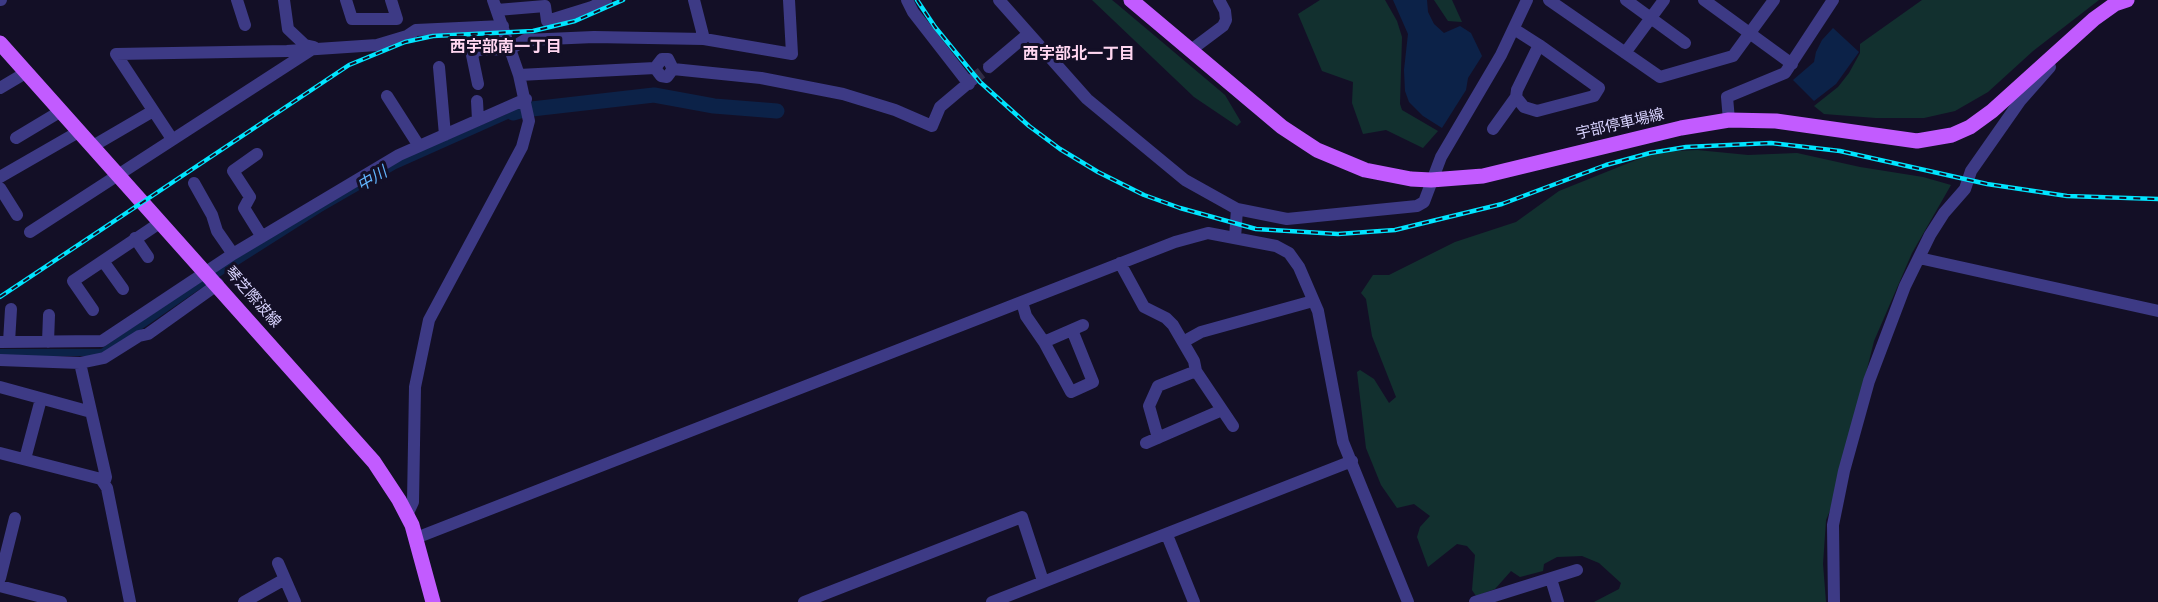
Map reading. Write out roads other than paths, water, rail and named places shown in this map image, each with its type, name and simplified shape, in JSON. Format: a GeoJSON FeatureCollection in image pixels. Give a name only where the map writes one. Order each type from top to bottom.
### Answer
{"type":"FeatureCollection","features":[{"type":"Feature","properties":{"kind":"main road","name":"宇部停車場線"},"geometry":{"type":"LineString","coordinates":[[1131,0],[1282,127],[1317,150],[1365,170],[1411,179],[1431,180],[1484,176],[1681,128],[1729,120],[1776,122],[1917,141],[1952,135],[1970,127],[1992,111],[2084,27],[2115,4],[2127,0]]}},
{"type":"Feature","properties":{"kind":"main road","name":"琴芝際波線"},"geometry":{"type":"LineString","coordinates":[[3,51],[27,72],[374,462],[407,514],[416,538],[433,602]]}},
{"type":"Feature","properties":{"kind":"street"},"geometry":{"type":"LineString","coordinates":[[237,0],[245,25]]}},
{"type":"Feature","properties":{"kind":"street"},"geometry":{"type":"LineString","coordinates":[[284,0],[288,29],[305,45],[315,48]]}},
{"type":"Feature","properties":{"kind":"street"},"geometry":{"type":"LineString","coordinates":[[346,0],[352,19],[397,19],[391,0]]}},
{"type":"Feature","properties":{"kind":"street"},"geometry":{"type":"LineString","coordinates":[[407,514],[413,501],[415,387],[429,320],[522,147],[529,121],[519,75],[495,5],[545,6],[547,21],[592,7],[606,0]]}},
{"type":"Feature","properties":{"kind":"street"},"geometry":{"type":"LineString","coordinates":[[694,0],[704,39]]}},
{"type":"Feature","properties":{"kind":"street"},"geometry":{"type":"LineString","coordinates":[[478,84],[472,55],[477,50],[510,49],[525,40],[544,38],[704,39],[792,54],[789,0]]}},
{"type":"Feature","properties":{"kind":"street"},"geometry":{"type":"LineString","coordinates":[[519,75],[655,68],[661,76],[667,76],[674,69],[761,78],[843,94],[895,110],[932,126],[940,107],[971,82],[914,12],[907,0]]}},
{"type":"Feature","properties":{"kind":"street"},"geometry":{"type":"LineString","coordinates":[[999,0],[1087,99],[1139,144],[1199,189],[1237,209],[1271,218],[1299,219],[1417,206],[1424,202],[1441,156],[1514,29],[1527,0]]}},
{"type":"Feature","properties":{"kind":"street"},"geometry":{"type":"LineString","coordinates":[[1191,50],[1223,26],[1226,11],[1219,0]]}},
{"type":"Feature","properties":{"kind":"street"},"geometry":{"type":"LineString","coordinates":[[1549,0],[1660,77],[1734,56],[1774,0]]}},
{"type":"Feature","properties":{"kind":"street"},"geometry":{"type":"LineString","coordinates":[[1626,0],[1685,43]]}},
{"type":"Feature","properties":{"kind":"street"},"geometry":{"type":"LineString","coordinates":[[1624,53],[1664,0]]}},
{"type":"Feature","properties":{"kind":"street"},"geometry":{"type":"LineString","coordinates":[[1729,120],[1727,97],[1766,84],[1785,73],[1833,0]]}},
{"type":"Feature","properties":{"kind":"street"},"geometry":{"type":"LineString","coordinates":[[1712,2],[1792,64]]}},
{"type":"Feature","properties":{"kind":"street"},"geometry":{"type":"LineString","coordinates":[[172,139],[116,54],[206,53],[376,45],[406,36],[416,30],[503,26]]}},
{"type":"Feature","properties":{"kind":"street"},"geometry":{"type":"LineString","coordinates":[[1834,602],[1833,525],[1844,471],[1869,381],[1905,286],[1944,213],[1965,189],[1971,171],[2020,101],[2047,70],[2086,33],[2084,27]]}},
{"type":"Feature","properties":{"kind":"street"},"geometry":{"type":"LineString","coordinates":[[1514,29],[1599,88],[1594,96],[1537,111],[1524,107],[1516,97]]}},
{"type":"Feature","properties":{"kind":"street"},"geometry":{"type":"LineString","coordinates":[[989,67],[1028,34]]}},
{"type":"Feature","properties":{"kind":"street"},"geometry":{"type":"LineString","coordinates":[[1493,129],[1516,97],[1539,45]]}},
{"type":"Feature","properties":{"kind":"street"},"geometry":{"type":"LineString","coordinates":[[30,232],[315,48]]}},
{"type":"Feature","properties":{"kind":"street"},"geometry":{"type":"LineString","coordinates":[[440,67],[445,135]]}},
{"type":"Feature","properties":{"kind":"street"},"geometry":{"type":"LineString","coordinates":[[0,88],[27,72]]}},
{"type":"Feature","properties":{"kind":"street"},"geometry":{"type":"LineString","coordinates":[[387,96],[419,146]]}},
{"type":"Feature","properties":{"kind":"street"},"geometry":{"type":"LineString","coordinates":[[11,309],[4,342],[95,342],[148,334],[212,278],[233,254],[380,166],[419,146],[526,99]]}},
{"type":"Feature","properties":{"kind":"street"},"geometry":{"type":"LineString","coordinates":[[477,101],[478,120]]}},
{"type":"Feature","properties":{"kind":"street"},"geometry":{"type":"LineString","coordinates":[[16,138],[61,111]]}},
{"type":"Feature","properties":{"kind":"street"},"geometry":{"type":"LineString","coordinates":[[93,146],[153,111]]}},
{"type":"Feature","properties":{"kind":"street"},"geometry":{"type":"LineString","coordinates":[[0,177],[80,131]]}},
{"type":"Feature","properties":{"kind":"street"},"geometry":{"type":"LineString","coordinates":[[257,154],[233,171],[250,197],[244,208],[262,237]]}},
{"type":"Feature","properties":{"kind":"street"},"geometry":{"type":"LineString","coordinates":[[194,183],[212,215],[217,231],[233,254]]}},
{"type":"Feature","properties":{"kind":"street"},"geometry":{"type":"LineString","coordinates":[[0,188],[17,215]]}},
{"type":"Feature","properties":{"kind":"street"},"geometry":{"type":"LineString","coordinates":[[1235,238],[1237,209]]}},
{"type":"Feature","properties":{"kind":"street"},"geometry":{"type":"LineString","coordinates":[[93,310],[73,281],[161,222]]}},
{"type":"Feature","properties":{"kind":"street"},"geometry":{"type":"LineString","coordinates":[[416,538],[1120,263],[1200,234],[1276,246],[1289,253],[1299,267],[1313,301],[1343,442],[1407,602]]}},
{"type":"Feature","properties":{"kind":"street"},"geometry":{"type":"LineString","coordinates":[[135,238],[147,257]]}},
{"type":"Feature","properties":{"kind":"street"},"geometry":{"type":"LineString","coordinates":[[1919,258],[2158,311]]}},
{"type":"Feature","properties":{"kind":"street"},"geometry":{"type":"LineString","coordinates":[[103,261],[123,289]]}},
{"type":"Feature","properties":{"kind":"street"},"geometry":{"type":"LineString","coordinates":[[1120,263],[1144,307],[1166,318],[1183,342],[1194,361],[1196,371],[1233,426]]}},
{"type":"Feature","properties":{"kind":"street"},"geometry":{"type":"LineString","coordinates":[[0,360],[80,363],[104,358],[122,338],[212,278]]}},
{"type":"Feature","properties":{"kind":"street"},"geometry":{"type":"LineString","coordinates":[[1183,342],[1201,332],[1313,301]]}},
{"type":"Feature","properties":{"kind":"street"},"geometry":{"type":"LineString","coordinates":[[1022,302],[1026,316],[1044,342],[1071,392],[1093,382],[1078,328],[1044,342]]}},
{"type":"Feature","properties":{"kind":"street"},"geometry":{"type":"LineString","coordinates":[[48,342],[49,315]]}},
{"type":"Feature","properties":{"kind":"street"},"geometry":{"type":"LineString","coordinates":[[80,363],[106,477],[104,483]]}},
{"type":"Feature","properties":{"kind":"street"},"geometry":{"type":"LineString","coordinates":[[1158,438],[1149,406],[1158,386],[1196,371]]}},
{"type":"Feature","properties":{"kind":"street"},"geometry":{"type":"LineString","coordinates":[[0,387],[91,412]]}},
{"type":"Feature","properties":{"kind":"street"},"geometry":{"type":"LineString","coordinates":[[26,459],[41,399]]}},
{"type":"Feature","properties":{"kind":"street"},"geometry":{"type":"LineString","coordinates":[[1146,443],[1222,410]]}},
{"type":"Feature","properties":{"kind":"street"},"geometry":{"type":"LineString","coordinates":[[0,453],[100,479],[104,483],[107,488],[130,602]]}},
{"type":"Feature","properties":{"kind":"street"},"geometry":{"type":"LineString","coordinates":[[992,602],[1352,461]]}},
{"type":"Feature","properties":{"kind":"street"},"geometry":{"type":"LineString","coordinates":[[804,602],[1022,517],[1043,581]]}},
{"type":"Feature","properties":{"kind":"street"},"geometry":{"type":"LineString","coordinates":[[0,578],[9,522]]}},
{"type":"Feature","properties":{"kind":"street"},"geometry":{"type":"LineString","coordinates":[[1167,535],[1194,602]]}},
{"type":"Feature","properties":{"kind":"street"},"geometry":{"type":"LineString","coordinates":[[278,563],[295,602]]}},
{"type":"Feature","properties":{"kind":"street"},"geometry":{"type":"LineString","coordinates":[[1475,602],[1515,596],[1577,570]]}},
{"type":"Feature","properties":{"kind":"street"},"geometry":{"type":"LineString","coordinates":[[244,602],[285,579]]}},
{"type":"Feature","properties":{"kind":"street"},"geometry":{"type":"LineString","coordinates":[[1551,579],[1558,602]]}},
{"type":"Feature","properties":{"kind":"street"},"geometry":{"type":"LineString","coordinates":[[0,586],[19,597],[61,602]]}},
{"type":"Feature","properties":{"kind":"water"},"geometry":{"type":"Polygon","coordinates":[[[1393,0],[1427,0],[1428,12],[1434,24],[1444,33],[1460,26],[1471,33],[1482,56],[1468,78],[1466,90],[1442,128],[1423,116],[1409,102],[1405,91],[1404,70],[1408,34],[1393,0]]]}},
{"type":"Feature","properties":{"kind":"water"},"geometry":{"type":"Polygon","coordinates":[[[1833,28],[1859,52],[1836,84],[1814,101],[1793,80],[1814,62],[1822,40],[1833,28]]]}},
{"type":"Feature","properties":{"kind":"water"},"geometry":{"type":"Polygon","coordinates":[[[523,107],[526,111],[396,169],[323,211],[197,291],[103,356],[0,356],[0,349],[101,349],[220,268],[400,160],[523,107]]]}},
{"type":"Feature","properties":{"kind":"waterway","name":"中川"},"geometry":{"type":"LineString","coordinates":[[513,113],[654,95],[714,106],[777,111]]}},
{"type":"Feature","properties":{"kind":"tunnel"},"geometry":{"type":"LineString","coordinates":[[972,80],[989,67]]}},
{"type":"Feature","properties":{"kind":"railway"},"geometry":{"type":"LineString","coordinates":[[0,297],[349,65],[405,42],[433,36],[533,31],[575,21],[623,0]]}},
{"type":"Feature","properties":{"kind":"railway"},"geometry":{"type":"LineString","coordinates":[[917,0],[935,27],[980,82],[1029,126],[1060,149],[1098,172],[1144,195],[1180,208],[1256,229],[1338,234],[1395,230],[1502,204],[1606,165],[1650,153],[1686,147],[1771,143],[1840,151],[1987,184],[2067,196],[2158,199]]}},
{"type":"Feature","properties":{"kind":"district","name":"西宇部南一丁目"},"geometry":{"type":"Point","coordinates":[506,47]}},
{"type":"Feature","properties":{"kind":"district","name":"西宇部北一丁目"},"geometry":{"type":"Point","coordinates":[1079,54]}}]}
